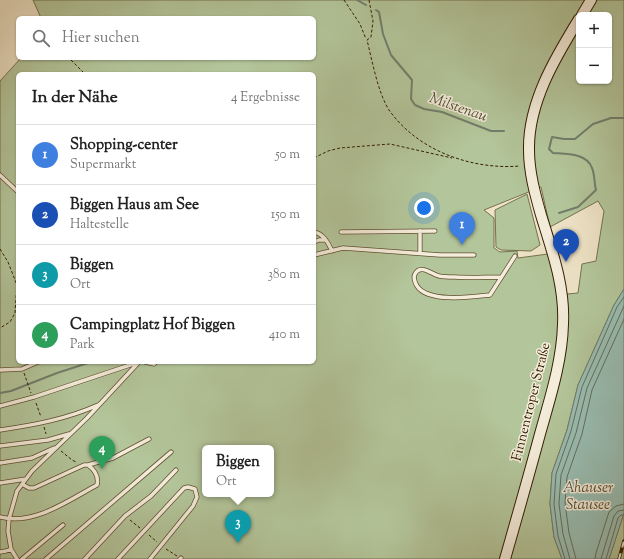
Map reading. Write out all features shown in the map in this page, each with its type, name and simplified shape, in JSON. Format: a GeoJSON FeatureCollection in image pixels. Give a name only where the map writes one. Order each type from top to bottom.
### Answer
{"type":"FeatureCollection","features":[{"type":"Feature","properties":{"kind":"main road"},"geometry":{"type":"LineString","coordinates":[[584,12],[591,0]]}},
{"type":"Feature","properties":{"kind":"main road","name":"Finnentroper Straße"},"geometry":{"type":"LineString","coordinates":[[505,559],[546,414],[561,350],[564,318],[559,275],[536,195],[530,165],[530,131],[539,97],[555,60],[576,24]]}},
{"type":"Feature","properties":{"kind":"lane"},"geometry":{"type":"LineString","coordinates":[[0,175],[16,190]]}},
{"type":"Feature","properties":{"kind":"lane"},"geometry":{"type":"LineString","coordinates":[[420,231],[420,254]]}},
{"type":"Feature","properties":{"kind":"lane"},"geometry":{"type":"LineString","coordinates":[[341,232],[435,231]]}},
{"type":"Feature","properties":{"kind":"lane"},"geometry":{"type":"LineString","coordinates":[[316,233],[327,240],[332,251]]}},
{"type":"Feature","properties":{"kind":"lane"},"geometry":{"type":"LineString","coordinates":[[316,242],[327,240]]}},
{"type":"Feature","properties":{"kind":"lane"},"geometry":{"type":"LineString","coordinates":[[316,255],[343,248],[420,254],[474,255]]}},
{"type":"Feature","properties":{"kind":"lane"},"geometry":{"type":"LineString","coordinates":[[501,277],[439,276],[423,269],[418,271],[414,277],[420,291],[443,298],[490,295],[515,256]]}},
{"type":"Feature","properties":{"kind":"lane"},"geometry":{"type":"LineString","coordinates":[[0,370],[22,369],[33,364]]}},
{"type":"Feature","properties":{"kind":"lane"},"geometry":{"type":"LineString","coordinates":[[0,406],[34,397],[132,364]]}},
{"type":"Feature","properties":{"kind":"lane"},"geometry":{"type":"LineString","coordinates":[[17,559],[11,549],[8,531],[9,519],[17,491],[32,471],[101,403],[136,364]]}},
{"type":"Feature","properties":{"kind":"lane"},"geometry":{"type":"LineString","coordinates":[[0,430],[43,423],[79,413],[101,403]]}},
{"type":"Feature","properties":{"kind":"lane"},"geometry":{"type":"LineString","coordinates":[[0,446],[48,440],[70,434]]}},
{"type":"Feature","properties":{"kind":"lane"},"geometry":{"type":"LineString","coordinates":[[22,484],[29,488],[34,488],[86,465],[113,458],[149,439]]}},
{"type":"Feature","properties":{"kind":"lane"},"geometry":{"type":"LineString","coordinates":[[0,463],[32,458],[57,447]]}},
{"type":"Feature","properties":{"kind":"lane"},"geometry":{"type":"LineString","coordinates":[[46,559],[171,452]]}},
{"type":"Feature","properties":{"kind":"lane"},"geometry":{"type":"LineString","coordinates":[[0,517],[9,519],[32,516],[56,508],[97,485],[98,476],[86,465]]}},
{"type":"Feature","properties":{"kind":"lane"},"geometry":{"type":"LineString","coordinates":[[85,559],[125,516],[151,496],[176,470]]}},
{"type":"Feature","properties":{"kind":"lane"},"geometry":{"type":"LineString","coordinates":[[0,483],[26,479]]}},
{"type":"Feature","properties":{"kind":"lane"},"geometry":{"type":"LineString","coordinates":[[118,559],[184,488],[188,487],[195,489],[197,496],[193,506],[150,559]]}},
{"type":"Feature","properties":{"kind":"lane"},"geometry":{"type":"LineString","coordinates":[[22,559],[63,525]]}},
{"type":"Feature","properties":{"kind":"lane"},"geometry":{"type":"LineString","coordinates":[[0,552],[11,549]]}},
{"type":"Feature","properties":{"kind":"path"},"geometry":{"type":"LineString","coordinates":[[344,0],[360,24],[367,40],[380,88],[388,109],[404,127],[429,146],[454,158]]}},
{"type":"Feature","properties":{"kind":"path"},"geometry":{"type":"LineString","coordinates":[[367,40],[371,37],[373,21],[369,0]]}},
{"type":"Feature","properties":{"kind":"path"},"geometry":{"type":"LineString","coordinates":[[71,60],[83,72]]}},
{"type":"Feature","properties":{"kind":"path"},"geometry":{"type":"LineString","coordinates":[[316,157],[328,151],[340,148],[390,144],[454,158],[478,165],[530,165]]}},
{"type":"Feature","properties":{"kind":"path"},"geometry":{"type":"LineString","coordinates":[[0,248],[16,281]]}},
{"type":"Feature","properties":{"kind":"path"},"geometry":{"type":"LineString","coordinates":[[0,328],[10,322],[15,312],[16,303]]}},
{"type":"Feature","properties":{"kind":"path"},"geometry":{"type":"LineString","coordinates":[[22,369],[29,387]]}},
{"type":"Feature","properties":{"kind":"path"},"geometry":{"type":"LineString","coordinates":[[57,447],[72,460],[86,465]]}},
{"type":"Feature","properties":{"kind":"path"},"geometry":{"type":"LineString","coordinates":[[125,516],[180,558]]}},
{"type":"Feature","properties":{"kind":"green space"},"geometry":{"type":"Polygon","coordinates":[[[33,0],[624,0],[624,289],[614,305],[578,385],[567,430],[552,473],[550,504],[554,537],[562,559],[0,559],[0,81],[19,60],[316,60],[316,16],[40,16],[33,0]],[[541,187],[484,210],[494,218],[494,248],[500,252],[517,251],[518,258],[548,254],[556,276],[557,295],[578,293],[582,264],[596,261],[604,211],[598,201],[550,227],[541,187]]]}},
{"type":"Feature","properties":{"kind":"green space"},"geometry":{"type":"Polygon","coordinates":[[[527,194],[540,245],[531,251],[501,250],[496,247],[495,210],[527,194]]]}},
{"type":"Feature","properties":{"kind":"green space"},"geometry":{"type":"Polygon","coordinates":[[[624,513],[624,559],[609,559],[624,513]]]}},
{"type":"Feature","properties":{"kind":"water","name":"Ahauser Stausee"},"geometry":{"type":"Polygon","coordinates":[[[624,289],[624,513],[609,559],[562,559],[554,537],[550,504],[552,473],[567,430],[578,385],[614,305],[624,289]]]}},
{"type":"Feature","properties":{"kind":"waterway","name":"Milstenau"},"geometry":{"type":"LineString","coordinates":[[357,0],[366,5]]}},
{"type":"Feature","properties":{"kind":"waterway","name":"Milstenau"},"geometry":{"type":"LineString","coordinates":[[376,10],[379,12],[383,34],[391,55],[412,80],[411,99],[415,105],[424,109],[442,112],[491,131],[504,131]]}},
{"type":"Feature","properties":{"kind":"waterway"},"geometry":{"type":"LineString","coordinates":[[559,213],[578,207],[596,190],[593,171],[586,159],[576,155],[553,153],[549,149],[552,137],[575,139],[593,124],[611,118],[624,118]]}},
{"type":"Feature","properties":{"kind":"waterway"},"geometry":{"type":"LineString","coordinates":[[0,393],[11,391],[85,364]]}},
{"type":"Feature","properties":{"kind":"railway"},"geometry":{"type":"LineString","coordinates":[[619,559],[624,541]]}},
{"type":"Feature","properties":{"kind":"place","name":"Shopping-center"},"geometry":{"type":"Point","coordinates":[462,245]}},
{"type":"Feature","properties":{"kind":"place","name":"Biggen Haus am See"},"geometry":{"type":"Point","coordinates":[566,262]}},
{"type":"Feature","properties":{"kind":"place","name":"Campingplatz Hof Biggen"},"geometry":{"type":"Point","coordinates":[102,469]}},
{"type":"Feature","properties":{"kind":"place","name":"Biggen"},"geometry":{"type":"Point","coordinates":[238,543]}}]}
